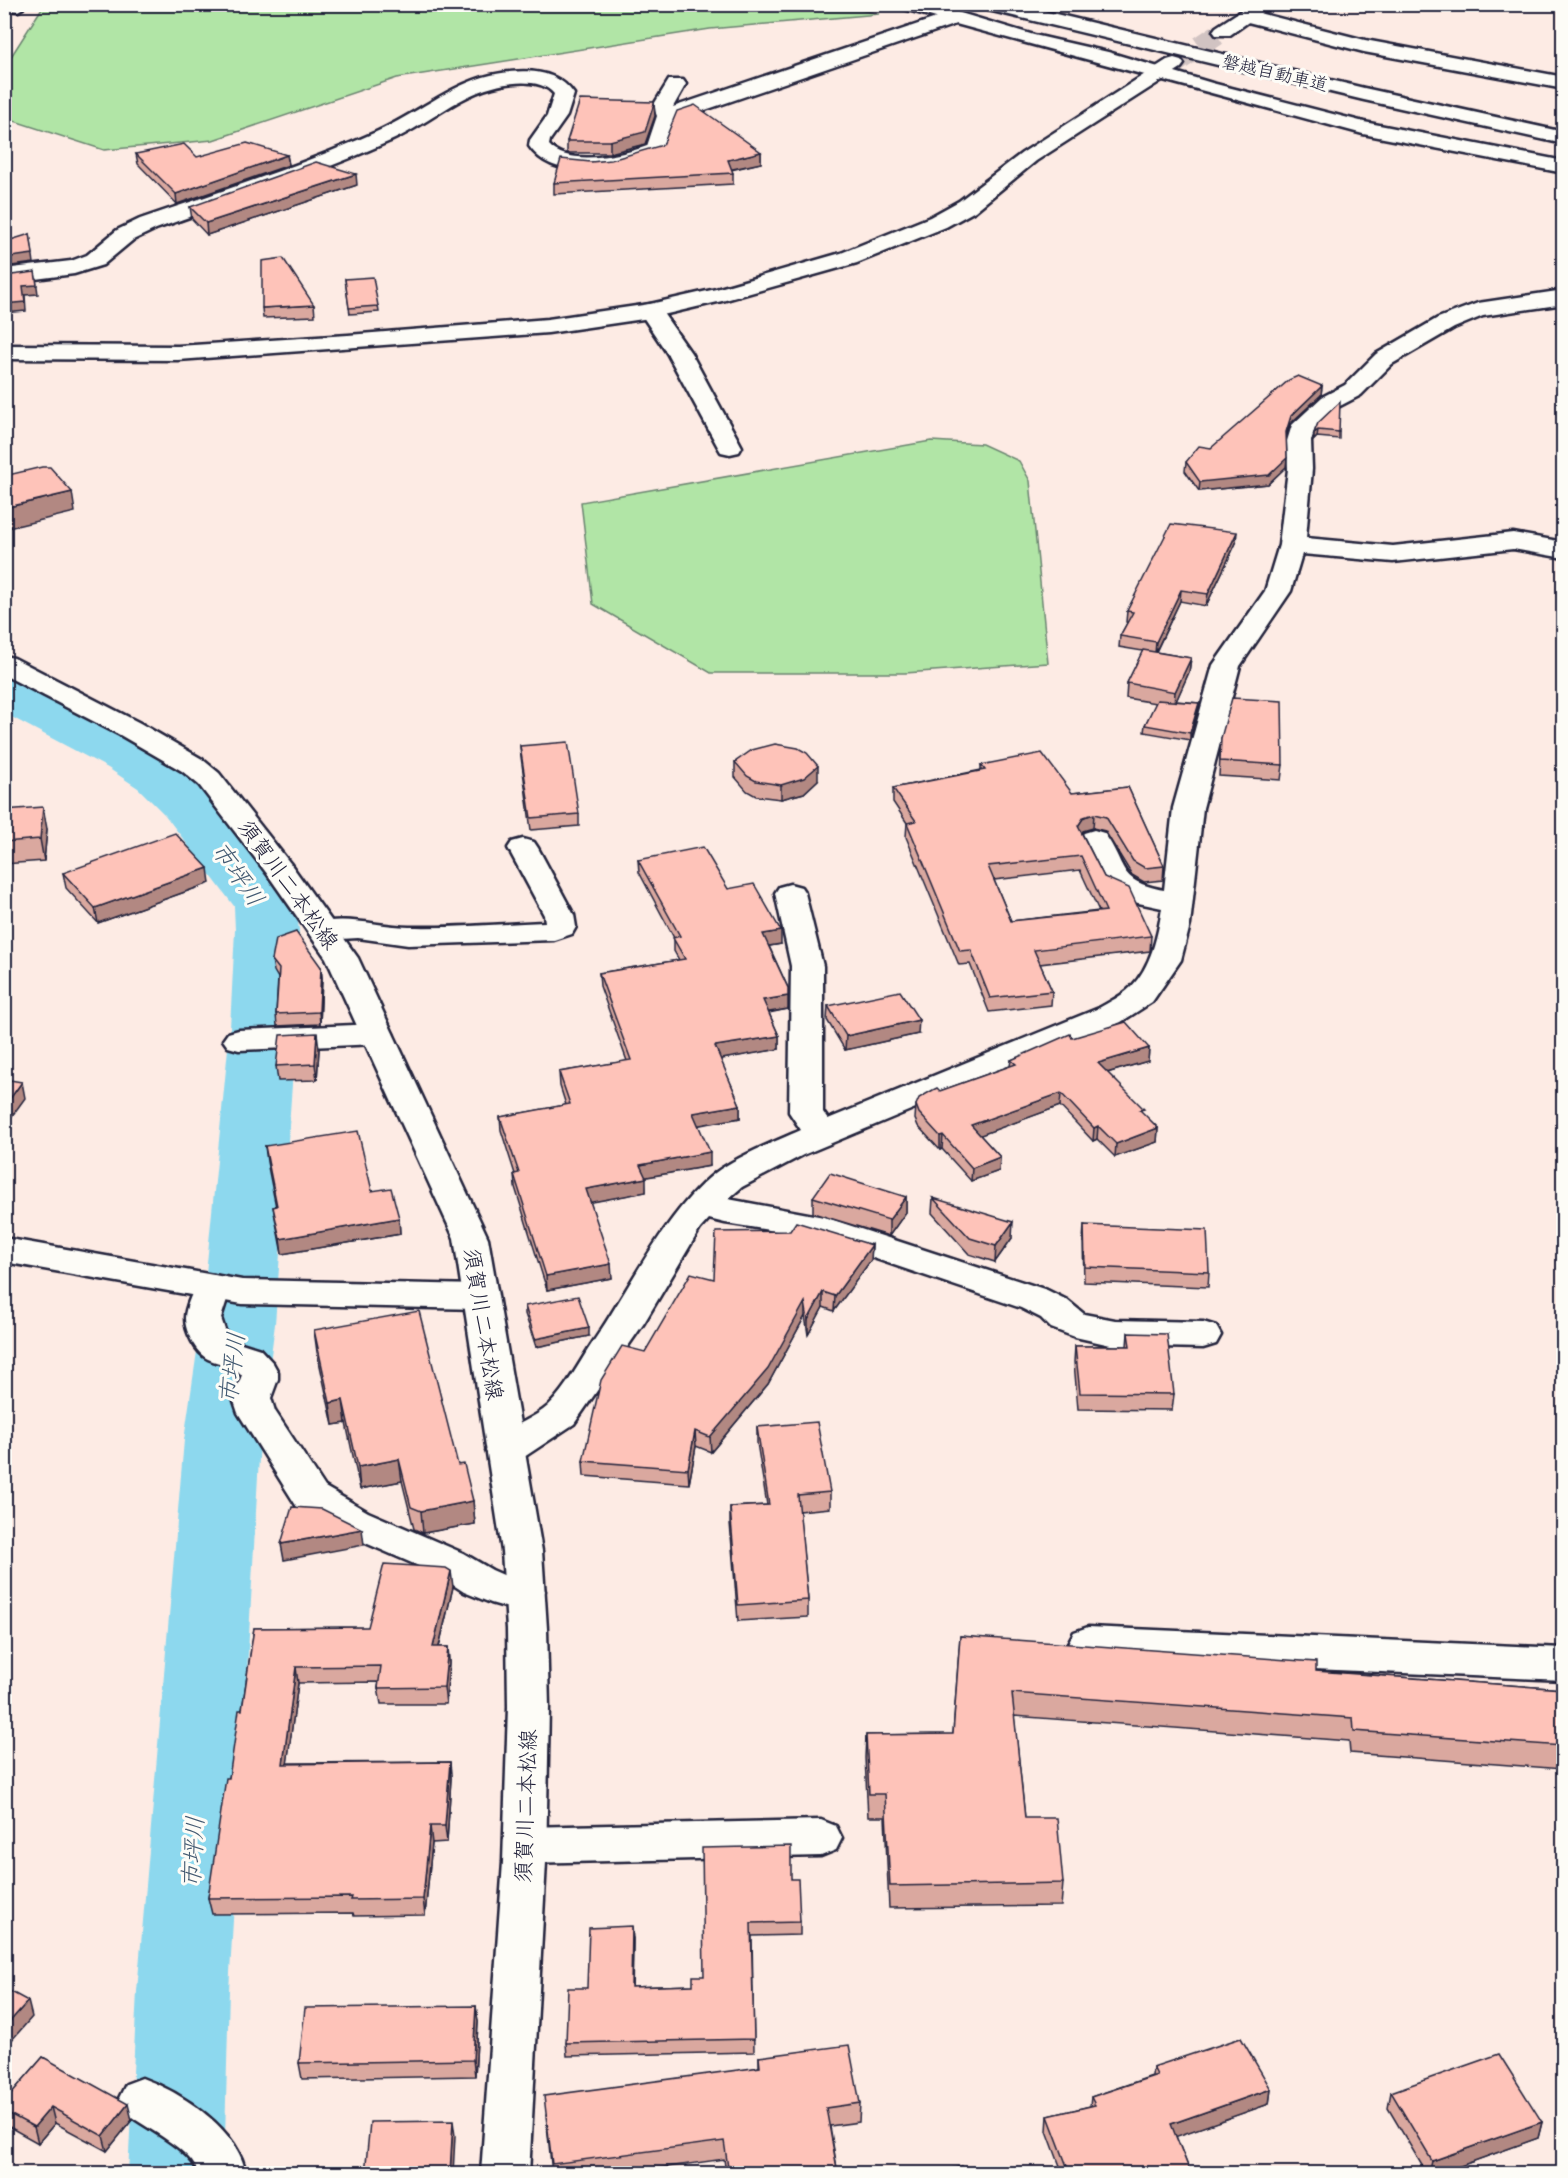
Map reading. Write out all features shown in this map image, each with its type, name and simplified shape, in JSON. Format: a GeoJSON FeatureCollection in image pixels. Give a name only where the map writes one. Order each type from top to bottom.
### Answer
{"type":"FeatureCollection","features":[{"type":"Feature","properties":{"kind":"main road"},"geometry":{"type":"LineString","coordinates":[[908,4],[956,18],[1166,68],[1205,87],[1363,128],[1563,168]]}},
{"type":"Feature","properties":{"kind":"main road","name":"磐越自動車道"},"geometry":{"type":"LineString","coordinates":[[988,4],[1563,138]]}},
{"type":"Feature","properties":{"kind":"main road","name":"磐越自動車道"},"geometry":{"type":"LineString","coordinates":[[1046,4],[1563,125]]}},
{"type":"Feature","properties":{"kind":"main road"},"geometry":{"type":"LineString","coordinates":[[1224,31],[1265,4]]}},
{"type":"Feature","properties":{"kind":"main road"},"geometry":{"type":"LineString","coordinates":[[1247,16],[1364,45],[1563,83]]}},
{"type":"Feature","properties":{"kind":"main road"},"geometry":{"type":"LineString","coordinates":[[4,276],[74,267],[95,260],[132,231],[364,146],[490,82],[526,78],[560,87],[564,94],[557,116],[540,140],[539,146],[541,150],[556,159],[578,162],[622,160],[656,150],[662,125],[667,116],[956,18]]}},
{"type":"Feature","properties":{"kind":"main road"},"geometry":{"type":"LineString","coordinates":[[4,352],[168,353],[241,350],[548,326],[650,311],[767,282],[849,258],[938,222],[967,206],[1029,157],[1166,68]]}},
{"type":"Feature","properties":{"kind":"main road"},"geometry":{"type":"LineString","coordinates":[[667,116],[663,106],[676,84]]}},
{"type":"Feature","properties":{"kind":"main road"},"geometry":{"type":"LineString","coordinates":[[505,1451],[561,1415],[632,1314],[670,1247],[704,1202],[730,1179],[752,1166],[821,1135],[1110,1015],[1127,1005],[1151,983],[1166,960],[1178,902],[1188,808],[1227,665],[1250,636],[1278,591],[1292,545],[1300,470],[1299,441],[1304,425],[1320,410],[1353,390],[1384,358],[1457,318],[1478,310],[1563,297]]}},
{"type":"Feature","properties":{"kind":"main road"},"geometry":{"type":"LineString","coordinates":[[650,311],[679,353],[730,447]]}},
{"type":"Feature","properties":{"kind":"main road"},"geometry":{"type":"LineString","coordinates":[[1292,545],[1393,554],[1513,541],[1563,550]]}},
{"type":"Feature","properties":{"kind":"main road","name":"須賀川二本松線"},"geometry":{"type":"LineString","coordinates":[[4,664],[130,729],[192,765],[209,778],[342,958],[471,1238],[522,1551],[525,1591],[528,1687],[525,1845],[505,2174]]}},
{"type":"Feature","properties":{"kind":"main road"},"geometry":{"type":"LineString","coordinates":[[1094,839],[1116,884],[1140,896],[1178,902]]}},
{"type":"Feature","properties":{"kind":"main road"},"geometry":{"type":"LineString","coordinates":[[323,931],[358,929],[408,936],[554,931],[561,927],[559,915],[523,848]]}},
{"type":"Feature","properties":{"kind":"main road"},"geometry":{"type":"LineString","coordinates":[[790,893],[807,966],[806,1112],[821,1135]]}},
{"type":"Feature","properties":{"kind":"main road"},"geometry":{"type":"LineString","coordinates":[[238,1040],[377,1034]]}},
{"type":"Feature","properties":{"kind":"main road"},"geometry":{"type":"LineString","coordinates":[[704,1202],[725,1212],[812,1226],[1034,1299],[1054,1309],[1064,1319],[1075,1325],[1114,1333],[1203,1335]]}},
{"type":"Feature","properties":{"kind":"main road"},"geometry":{"type":"LineString","coordinates":[[4,1250],[58,1262],[242,1292],[479,1297]]}},
{"type":"Feature","properties":{"kind":"main road"},"geometry":{"type":"LineString","coordinates":[[213,1287],[203,1318],[208,1338],[219,1349],[247,1358],[260,1372],[260,1379],[252,1398],[257,1413],[310,1497],[354,1521],[449,1563],[478,1581],[505,1592],[525,1591]]}},
{"type":"Feature","properties":{"kind":"main road"},"geometry":{"type":"LineString","coordinates":[[1088,1642],[1563,1664]]}},
{"type":"Feature","properties":{"kind":"main road"},"geometry":{"type":"LineString","coordinates":[[525,1845],[821,1838]]}},
{"type":"Feature","properties":{"kind":"main road"},"geometry":{"type":"LineString","coordinates":[[142,2098],[215,2151],[223,2167],[222,2174]]}},
{"type":"Feature","properties":{"kind":"lane"},"geometry":{"type":"LineString","coordinates":[[4,7],[18,8]]}},
{"type":"Feature","properties":{"kind":"green space"},"geometry":{"type":"Polygon","coordinates":[[[835,4],[879,14],[710,29],[397,78],[213,140],[104,150],[5,118],[5,66],[42,8],[39,5],[835,4]]]}},
{"type":"Feature","properties":{"kind":"green space"},"geometry":{"type":"Polygon","coordinates":[[[931,441],[982,444],[1019,461],[1030,481],[1048,663],[905,673],[711,673],[593,604],[581,502],[931,441]]]}},
{"type":"Feature","properties":{"kind":"building"},"geometry":{"type":"Polygon","coordinates":[[[580,100],[654,102],[654,104],[645,132],[610,141],[567,141],[580,100]]]}},
{"type":"Feature","properties":{"kind":"building"},"geometry":{"type":"Polygon","coordinates":[[[695,105],[761,152],[728,160],[733,173],[554,183],[561,159],[591,162],[611,160],[663,145],[677,111],[695,105]]]}},
{"type":"Feature","properties":{"kind":"building"},"geometry":{"type":"Polygon","coordinates":[[[247,143],[287,155],[176,194],[136,154],[184,144],[197,157],[247,143]]]}},
{"type":"Feature","properties":{"kind":"building"},"geometry":{"type":"Polygon","coordinates":[[[316,162],[356,174],[206,223],[190,207],[316,162]]]}},
{"type":"Feature","properties":{"kind":"building"},"geometry":{"type":"Polygon","coordinates":[[[30,234],[33,254],[4,258],[4,242],[30,234]]]}},
{"type":"Feature","properties":{"kind":"building"},"geometry":{"type":"Polygon","coordinates":[[[283,258],[314,305],[262,308],[262,261],[283,258]]]}},
{"type":"Feature","properties":{"kind":"building"},"geometry":{"type":"Polygon","coordinates":[[[35,272],[37,285],[23,286],[25,302],[4,304],[4,276],[35,272]]]}},
{"type":"Feature","properties":{"kind":"building"},"geometry":{"type":"Polygon","coordinates":[[[373,277],[378,306],[349,308],[345,279],[373,277]]]}},
{"type":"Feature","properties":{"kind":"building"},"geometry":{"type":"Polygon","coordinates":[[[1298,376],[1322,386],[1291,416],[1286,432],[1287,458],[1269,475],[1200,482],[1186,462],[1199,446],[1211,448],[1289,380],[1298,376]]]}},
{"type":"Feature","properties":{"kind":"building"},"geometry":{"type":"Polygon","coordinates":[[[1340,402],[1339,432],[1318,430],[1314,433],[1318,423],[1340,402]]]}},
{"type":"Feature","properties":{"kind":"building"},"geometry":{"type":"Polygon","coordinates":[[[50,467],[72,492],[4,508],[4,476],[50,467]]]}},
{"type":"Feature","properties":{"kind":"building"},"geometry":{"type":"Polygon","coordinates":[[[1171,524],[1237,532],[1208,594],[1181,590],[1156,642],[1120,636],[1133,612],[1127,611],[1171,524]]]}},
{"type":"Feature","properties":{"kind":"building"},"geometry":{"type":"Polygon","coordinates":[[[1143,650],[1191,658],[1175,692],[1127,683],[1143,650]]]}},
{"type":"Feature","properties":{"kind":"building"},"geometry":{"type":"Polygon","coordinates":[[[1232,698],[1282,701],[1283,765],[1220,761],[1221,738],[1232,698]]]}},
{"type":"Feature","properties":{"kind":"building"},"geometry":{"type":"Polygon","coordinates":[[[1157,700],[1199,703],[1190,733],[1145,725],[1157,700]]]}},
{"type":"Feature","properties":{"kind":"building"},"geometry":{"type":"Polygon","coordinates":[[[568,742],[579,814],[531,818],[520,746],[568,742]]]}},
{"type":"Feature","properties":{"kind":"building"},"geometry":{"type":"Polygon","coordinates":[[[775,744],[798,748],[807,753],[818,766],[804,778],[781,785],[756,781],[747,776],[735,762],[752,750],[775,744]]]}},
{"type":"Feature","properties":{"kind":"building"},"geometry":{"type":"Polygon","coordinates":[[[1042,753],[1072,793],[1128,787],[1164,866],[1145,868],[1133,861],[1106,817],[1094,814],[1084,817],[1078,826],[1104,877],[1129,888],[1151,936],[1034,950],[1052,991],[990,998],[971,950],[960,951],[907,823],[916,821],[893,788],[985,770],[981,765],[1042,753]],[[1081,856],[988,866],[1011,921],[1106,911],[1081,856]]]}},
{"type":"Feature","properties":{"kind":"building"},"geometry":{"type":"Polygon","coordinates":[[[43,807],[40,839],[4,842],[4,810],[43,807]]]}},
{"type":"Feature","properties":{"kind":"building"},"geometry":{"type":"Polygon","coordinates":[[[175,833],[208,868],[95,908],[63,873],[175,833]]]}},
{"type":"Feature","properties":{"kind":"building"},"geometry":{"type":"Polygon","coordinates":[[[703,847],[728,889],[754,884],[781,931],[763,934],[788,988],[788,996],[763,1000],[779,1036],[715,1046],[740,1105],[693,1113],[710,1152],[640,1165],[646,1178],[586,1189],[611,1264],[546,1276],[514,1174],[519,1173],[500,1117],[570,1104],[559,1072],[631,1060],[599,973],[685,959],[673,938],[680,936],[638,860],[703,847]]]}},
{"type":"Feature","properties":{"kind":"building"},"geometry":{"type":"Polygon","coordinates":[[[296,932],[321,967],[319,1012],[276,1014],[279,969],[272,960],[276,939],[296,932]]]}},
{"type":"Feature","properties":{"kind":"building"},"geometry":{"type":"Polygon","coordinates":[[[900,991],[919,1020],[846,1036],[828,1006],[900,991]]]}},
{"type":"Feature","properties":{"kind":"building"},"geometry":{"type":"Polygon","coordinates":[[[1126,1022],[1149,1048],[1098,1063],[1144,1109],[1140,1110],[1158,1128],[1116,1144],[1098,1126],[1094,1128],[1061,1093],[971,1125],[1000,1157],[972,1168],[943,1135],[940,1136],[919,1113],[916,1105],[919,1098],[937,1088],[940,1091],[1016,1064],[1011,1060],[1070,1034],[1072,1038],[1126,1022]]]}},
{"type":"Feature","properties":{"kind":"building"},"geometry":{"type":"Polygon","coordinates":[[[317,1033],[315,1064],[276,1066],[280,1035],[317,1033]]]}},
{"type":"Feature","properties":{"kind":"building"},"geometry":{"type":"Polygon","coordinates":[[[4,1079],[22,1082],[4,1107],[4,1079]]]}},
{"type":"Feature","properties":{"kind":"building"},"geometry":{"type":"Polygon","coordinates":[[[358,1131],[372,1191],[391,1188],[399,1218],[280,1239],[273,1207],[277,1206],[265,1146],[358,1131]]]}},
{"type":"Feature","properties":{"kind":"building"},"geometry":{"type":"Polygon","coordinates":[[[830,1173],[906,1197],[889,1220],[813,1197],[830,1173]]]}},
{"type":"Feature","properties":{"kind":"building"},"geometry":{"type":"Polygon","coordinates":[[[933,1198],[1013,1222],[996,1246],[970,1238],[933,1198]]]}},
{"type":"Feature","properties":{"kind":"building"},"geometry":{"type":"Polygon","coordinates":[[[796,1222],[872,1245],[835,1296],[823,1292],[808,1320],[805,1302],[768,1369],[710,1437],[695,1431],[688,1469],[583,1461],[601,1380],[622,1346],[645,1352],[691,1273],[714,1279],[716,1232],[790,1231],[796,1222]]]}},
{"type":"Feature","properties":{"kind":"building"},"geometry":{"type":"Polygon","coordinates":[[[1084,1225],[1207,1230],[1209,1272],[1085,1267],[1084,1225]]]}},
{"type":"Feature","properties":{"kind":"building"},"geometry":{"type":"Polygon","coordinates":[[[578,1296],[589,1328],[535,1339],[525,1306],[578,1296]]]}},
{"type":"Feature","properties":{"kind":"building"},"geometry":{"type":"Polygon","coordinates":[[[419,1311],[458,1465],[464,1464],[473,1501],[421,1511],[411,1507],[399,1459],[358,1467],[343,1400],[330,1403],[314,1330],[419,1311]]]}},
{"type":"Feature","properties":{"kind":"building"},"geometry":{"type":"Polygon","coordinates":[[[1128,1333],[1167,1334],[1174,1394],[1080,1393],[1075,1346],[1130,1346],[1128,1333]]]}},
{"type":"Feature","properties":{"kind":"building"},"geometry":{"type":"Polygon","coordinates":[[[817,1422],[830,1492],[798,1495],[808,1600],[738,1605],[730,1507],[769,1505],[757,1427],[817,1422]]]}},
{"type":"Feature","properties":{"kind":"building"},"geometry":{"type":"Polygon","coordinates":[[[292,1507],[322,1509],[362,1529],[281,1544],[292,1507]]]}},
{"type":"Feature","properties":{"kind":"building"},"geometry":{"type":"Polygon","coordinates":[[[384,1564],[446,1568],[451,1571],[433,1647],[448,1647],[444,1687],[378,1688],[381,1666],[296,1667],[283,1764],[450,1762],[445,1826],[430,1826],[423,1899],[208,1898],[226,1778],[229,1778],[239,1710],[242,1710],[254,1628],[368,1627],[384,1564]]]}},
{"type":"Feature","properties":{"kind":"building"},"geometry":{"type":"Polygon","coordinates":[[[960,1636],[1316,1662],[1316,1671],[1563,1689],[1563,1746],[1354,1731],[1353,1718],[1012,1693],[1025,1818],[1057,1818],[1063,1883],[890,1886],[885,1794],[869,1794],[866,1735],[953,1734],[960,1636]]]}},
{"type":"Feature","properties":{"kind":"building"},"geometry":{"type":"Polygon","coordinates":[[[791,1846],[791,1879],[798,1879],[800,1922],[751,1923],[754,2039],[566,2043],[568,1988],[587,1988],[589,1928],[632,1926],[631,1987],[693,1985],[693,1976],[704,1976],[702,1848],[791,1846]]]}},
{"type":"Feature","properties":{"kind":"building"},"geometry":{"type":"Polygon","coordinates":[[[4,1988],[28,2001],[4,2028],[4,1988]]]}},
{"type":"Feature","properties":{"kind":"building"},"geometry":{"type":"Polygon","coordinates":[[[476,2006],[473,2060],[299,2063],[305,2008],[476,2006]]]}},
{"type":"Feature","properties":{"kind":"building"},"geometry":{"type":"Polygon","coordinates":[[[1241,2038],[1271,2089],[1171,2124],[1191,2174],[1070,2174],[1048,2116],[1095,2105],[1091,2097],[1157,2075],[1153,2067],[1241,2038]]]}},
{"type":"Feature","properties":{"kind":"building"},"geometry":{"type":"Polygon","coordinates":[[[849,2045],[860,2103],[826,2108],[838,2174],[729,2174],[724,2141],[552,2164],[544,2096],[760,2067],[759,2057],[849,2045]]]}},
{"type":"Feature","properties":{"kind":"building"},"geometry":{"type":"Polygon","coordinates":[[[1499,2054],[1542,2122],[1432,2161],[1391,2092],[1499,2054]]]}},
{"type":"Feature","properties":{"kind":"building"},"geometry":{"type":"Polygon","coordinates":[[[43,2057],[128,2104],[103,2136],[51,2107],[34,2127],[4,2111],[4,2102],[43,2057]]]}},
{"type":"Feature","properties":{"kind":"building"},"geometry":{"type":"Polygon","coordinates":[[[453,2121],[450,2173],[365,2174],[370,2122],[453,2121]]]}},
{"type":"Feature","properties":{"kind":"building"},"geometry":{"type":"Polygon","coordinates":[[[962,2166],[964,2174],[931,2174],[962,2166]]]}},
{"type":"Feature","properties":{"kind":"waterway","name":"市坪川"},"geometry":{"type":"LineString","coordinates":[[4,690],[129,756],[159,775],[186,802],[258,893],[265,906],[267,930],[263,1028],[238,1324],[222,1440],[183,1991],[176,2174]]}},
{"type":"Feature","properties":{"kind":"tunnel"},"geometry":{"type":"LineString","coordinates":[[1174,64],[1223,31]]}}]}
